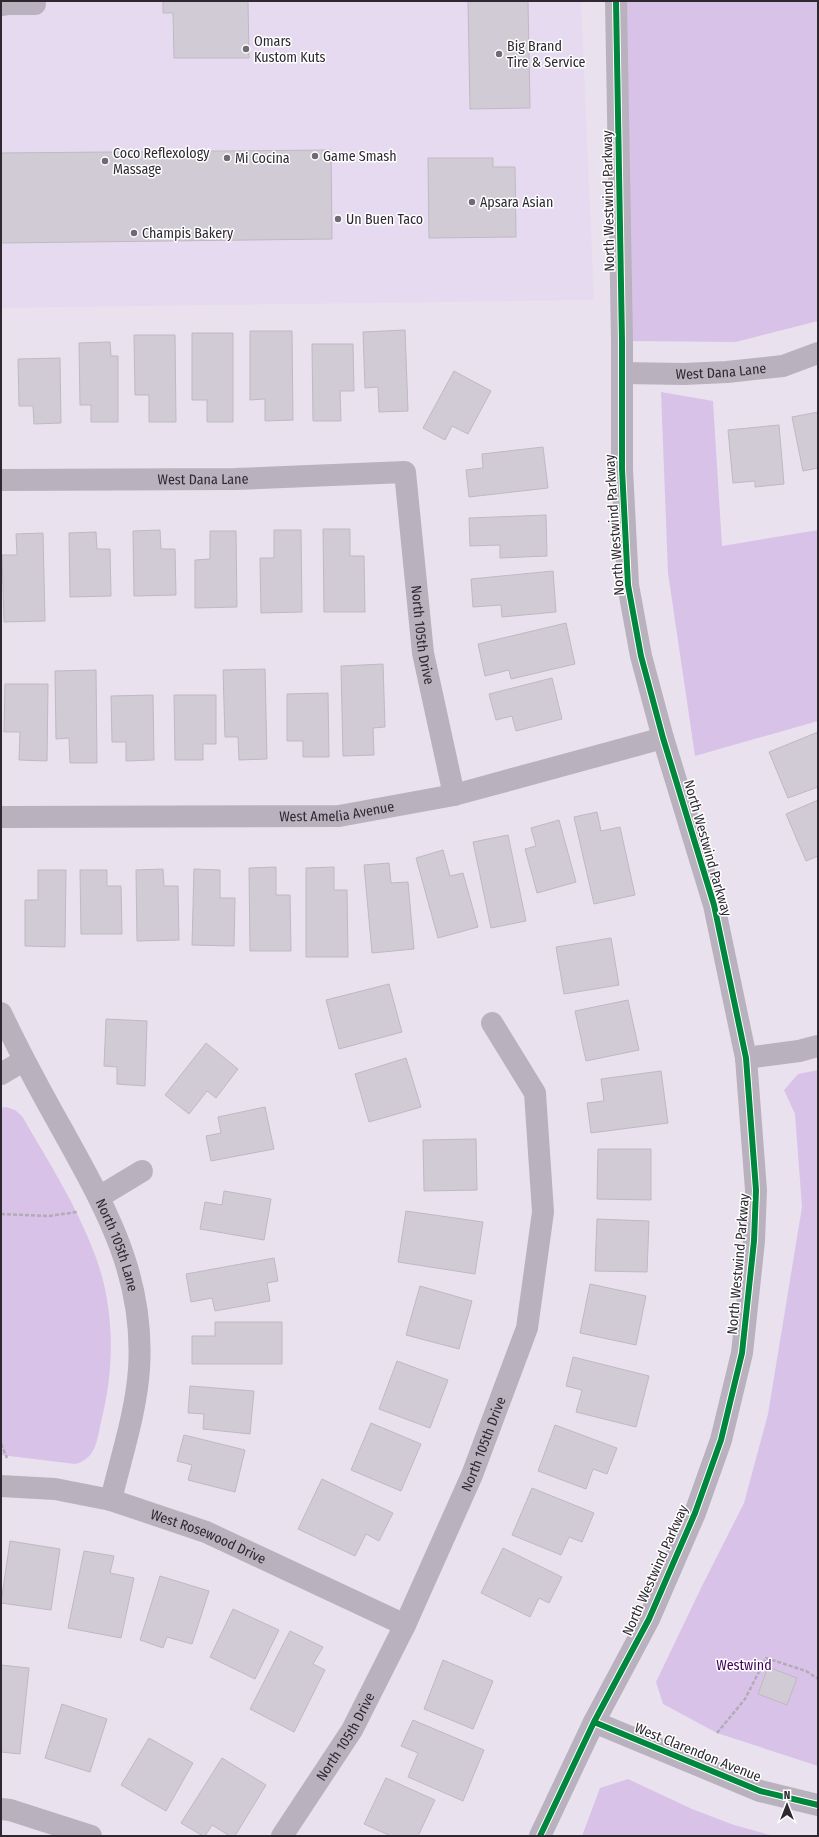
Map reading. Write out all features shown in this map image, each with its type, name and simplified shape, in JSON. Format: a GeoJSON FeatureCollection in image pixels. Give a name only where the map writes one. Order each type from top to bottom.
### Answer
{"type":"FeatureCollection","features":[{"type":"Feature","properties":{"kind":"street","name":"North Westwind Parkway"},"geometry":{"type":"LineString","coordinates":[[540,1836],[594,1722],[649,1619],[692,1520],[721,1440],[742,1353],[754,1242],[756,1190],[746,1058],[714,905],[663,738],[641,656],[628,585],[622,469],[622,373],[616,1]]}},
{"type":"Feature","properties":{"kind":"street"},"geometry":{"type":"LineString","coordinates":[[1,6],[8,4],[35,4]]}},
{"type":"Feature","properties":{"kind":"street","name":"West Dana Lane"},"geometry":{"type":"LineString","coordinates":[[622,373],[684,374],[727,372],[783,366],[818,353]]}},
{"type":"Feature","properties":{"kind":"street","name":"West Dana Lane"},"geometry":{"type":"LineString","coordinates":[[1,480],[235,479],[405,472]]}},
{"type":"Feature","properties":{"kind":"street","name":"North 105th Drive"},"geometry":{"type":"LineString","coordinates":[[405,472],[423,653],[454,795]]}},
{"type":"Feature","properties":{"kind":"street","name":"West Amelia Avenue"},"geometry":{"type":"LineString","coordinates":[[1,817],[338,816],[454,795],[663,738]]}},
{"type":"Feature","properties":{"kind":"street","name":"North 105th Lane"},"geometry":{"type":"LineString","coordinates":[[1,1013],[23,1061],[99,1197],[118,1240],[128,1269],[136,1305],[140,1349],[138,1383],[111,1500]]}},
{"type":"Feature","properties":{"kind":"street","name":"North 105th Drive"},"geometry":{"type":"LineString","coordinates":[[282,1836],[352,1730],[405,1625],[472,1475],[527,1328],[543,1212],[535,1093],[492,1023]]}},
{"type":"Feature","properties":{"kind":"street"},"geometry":{"type":"LineString","coordinates":[[746,1058],[799,1051],[818,1046]]}},
{"type":"Feature","properties":{"kind":"street"},"geometry":{"type":"LineString","coordinates":[[1,1074],[23,1061]]}},
{"type":"Feature","properties":{"kind":"street"},"geometry":{"type":"LineString","coordinates":[[99,1197],[142,1171]]}},
{"type":"Feature","properties":{"kind":"street","name":"West Rosewood Drive"},"geometry":{"type":"LineString","coordinates":[[1,1486],[56,1489],[111,1500],[206,1532],[405,1625]]}},
{"type":"Feature","properties":{"kind":"street","name":"West Clarendon Avenue"},"geometry":{"type":"LineString","coordinates":[[594,1722],[760,1790],[818,1805]]}},
{"type":"Feature","properties":{"kind":"street"},"geometry":{"type":"LineString","coordinates":[[1,1810],[10,1810],[91,1836]]}},
{"type":"Feature","properties":{"kind":"path"},"geometry":{"type":"LineString","coordinates":[[1,1214],[49,1216],[80,1211]]}},
{"type":"Feature","properties":{"kind":"path"},"geometry":{"type":"LineString","coordinates":[[1,1444],[7,1458]]}},
{"type":"Feature","properties":{"kind":"path"},"geometry":{"type":"LineString","coordinates":[[717,1733],[745,1699],[766,1658],[806,1671],[818,1679]]}},
{"type":"Feature","properties":{"kind":"shaded area"},"geometry":{"type":"Polygon","coordinates":[[[1,1],[581,1],[594,300],[1,308],[1,1]]]}},
{"type":"Feature","properties":{"kind":"green space"},"geometry":{"type":"Polygon","coordinates":[[[616,1],[818,1],[818,321],[736,342],[622,341],[616,1]]]}},
{"type":"Feature","properties":{"kind":"green space"},"geometry":{"type":"Polygon","coordinates":[[[661,392],[713,401],[722,546],[818,530],[818,721],[695,756],[668,573],[661,392]]]}},
{"type":"Feature","properties":{"kind":"green space","name":"Westwind"},"geometry":{"type":"Polygon","coordinates":[[[818,1070],[818,1766],[717,1733],[663,1704],[656,1682],[744,1503],[768,1414],[802,1207],[795,1114],[784,1090],[798,1074],[818,1070]]]}},
{"type":"Feature","properties":{"kind":"green space"},"geometry":{"type":"Polygon","coordinates":[[[6,1107],[15,1110],[22,1116],[71,1201],[95,1255],[102,1275],[106,1295],[111,1338],[111,1359],[106,1401],[97,1442],[87,1458],[75,1464],[1,1455],[1,1108],[6,1107]]]}},
{"type":"Feature","properties":{"kind":"green space"},"geometry":{"type":"Polygon","coordinates":[[[628,1779],[692,1809],[734,1825],[774,1836],[582,1836],[600,1788],[628,1779]]]}},
{"type":"Feature","properties":{"kind":"building"},"geometry":{"type":"Polygon","coordinates":[[[163,1],[248,1],[249,58],[174,58],[173,13],[163,13],[163,1]]]}},
{"type":"Feature","properties":{"kind":"building","name":"Big Brand Tire & Service"},"geometry":{"type":"Polygon","coordinates":[[[468,1],[528,1],[530,108],[470,109],[468,1]]]}},
{"type":"Feature","properties":{"kind":"building"},"geometry":{"type":"Polygon","coordinates":[[[331,150],[332,239],[1,243],[1,153],[331,150]]]}},
{"type":"Feature","properties":{"kind":"building","name":"Apsara Asian"},"geometry":{"type":"Polygon","coordinates":[[[428,158],[493,158],[493,167],[515,167],[516,237],[429,238],[428,158]]]}},
{"type":"Feature","properties":{"kind":"building"},"geometry":{"type":"Polygon","coordinates":[[[405,330],[408,411],[379,412],[378,387],[365,388],[363,332],[405,330]]]}},
{"type":"Feature","properties":{"kind":"building"},"geometry":{"type":"Polygon","coordinates":[[[250,331],[292,331],[293,420],[265,421],[265,399],[250,400],[250,331]]]}},
{"type":"Feature","properties":{"kind":"building"},"geometry":{"type":"Polygon","coordinates":[[[192,333],[233,333],[233,422],[207,422],[207,400],[192,400],[192,333]]]}},
{"type":"Feature","properties":{"kind":"building"},"geometry":{"type":"Polygon","coordinates":[[[134,335],[175,335],[176,422],[149,422],[149,395],[135,395],[134,335]]]}},
{"type":"Feature","properties":{"kind":"building"},"geometry":{"type":"Polygon","coordinates":[[[110,342],[111,356],[118,356],[118,422],[91,422],[91,405],[80,405],[79,343],[110,342]]]}},
{"type":"Feature","properties":{"kind":"building"},"geometry":{"type":"Polygon","coordinates":[[[312,344],[353,344],[354,391],[340,391],[341,421],[313,421],[312,344]]]}},
{"type":"Feature","properties":{"kind":"building"},"geometry":{"type":"Polygon","coordinates":[[[60,358],[61,423],[34,424],[33,406],[19,406],[18,359],[60,358]]]}},
{"type":"Feature","properties":{"kind":"building"},"geometry":{"type":"Polygon","coordinates":[[[454,371],[491,391],[468,434],[452,426],[445,440],[423,428],[454,371]]]}},
{"type":"Feature","properties":{"kind":"building"},"geometry":{"type":"Polygon","coordinates":[[[818,412],[818,468],[803,471],[792,417],[818,412]]]}},
{"type":"Feature","properties":{"kind":"building"},"geometry":{"type":"Polygon","coordinates":[[[779,425],[784,484],[755,487],[755,481],[733,483],[728,430],[779,425]]]}},
{"type":"Feature","properties":{"kind":"building"},"geometry":{"type":"Polygon","coordinates":[[[543,447],[548,488],[469,497],[466,470],[483,468],[482,454],[543,447]]]}},
{"type":"Feature","properties":{"kind":"building"},"geometry":{"type":"Polygon","coordinates":[[[546,515],[547,556],[500,558],[500,545],[470,546],[469,518],[546,515]]]}},
{"type":"Feature","properties":{"kind":"building"},"geometry":{"type":"Polygon","coordinates":[[[323,529],[350,529],[350,556],[364,556],[365,612],[324,612],[323,529]]]}},
{"type":"Feature","properties":{"kind":"building"},"geometry":{"type":"Polygon","coordinates":[[[160,530],[161,549],[175,549],[176,595],[134,596],[133,531],[160,530]]]}},
{"type":"Feature","properties":{"kind":"building"},"geometry":{"type":"Polygon","coordinates":[[[274,530],[301,530],[302,612],[261,613],[260,558],[274,558],[274,530]]]}},
{"type":"Feature","properties":{"kind":"building"},"geometry":{"type":"Polygon","coordinates":[[[210,531],[236,531],[237,607],[195,608],[195,560],[210,559],[210,531]]]}},
{"type":"Feature","properties":{"kind":"building"},"geometry":{"type":"Polygon","coordinates":[[[96,532],[97,549],[110,549],[111,596],[70,597],[69,533],[96,532]]]}},
{"type":"Feature","properties":{"kind":"building"},"geometry":{"type":"Polygon","coordinates":[[[43,533],[45,621],[4,622],[2,555],[17,555],[16,534],[43,533]]]}},
{"type":"Feature","properties":{"kind":"building"},"geometry":{"type":"Polygon","coordinates":[[[553,571],[556,612],[502,617],[501,605],[473,607],[471,579],[553,571]]]}},
{"type":"Feature","properties":{"kind":"building"},"geometry":{"type":"Polygon","coordinates":[[[566,623],[575,664],[511,679],[509,670],[485,676],[478,644],[566,623]]]}},
{"type":"Feature","properties":{"kind":"building"},"geometry":{"type":"Polygon","coordinates":[[[383,664],[385,727],[373,728],[374,755],[343,756],[341,666],[383,664]]]}},
{"type":"Feature","properties":{"kind":"building"},"geometry":{"type":"Polygon","coordinates":[[[265,669],[267,759],[239,760],[238,737],[225,737],[223,670],[265,669]]]}},
{"type":"Feature","properties":{"kind":"building"},"geometry":{"type":"Polygon","coordinates":[[[96,670],[97,763],[70,763],[69,738],[56,739],[55,671],[96,670]]]}},
{"type":"Feature","properties":{"kind":"building"},"geometry":{"type":"Polygon","coordinates":[[[552,678],[562,719],[516,731],[512,716],[496,720],[489,694],[552,678]]]}},
{"type":"Feature","properties":{"kind":"building"},"geometry":{"type":"Polygon","coordinates":[[[5,684],[48,684],[47,761],[19,760],[20,732],[4,732],[5,684]]]}},
{"type":"Feature","properties":{"kind":"building"},"geometry":{"type":"Polygon","coordinates":[[[328,693],[329,757],[303,757],[303,741],[287,741],[287,694],[328,693]]]}},
{"type":"Feature","properties":{"kind":"building"},"geometry":{"type":"Polygon","coordinates":[[[153,695],[154,760],[126,761],[126,742],[112,742],[111,696],[153,695]]]}},
{"type":"Feature","properties":{"kind":"building"},"geometry":{"type":"Polygon","coordinates":[[[174,695],[216,695],[216,744],[203,744],[203,760],[175,760],[174,695]]]}},
{"type":"Feature","properties":{"kind":"building"},"geometry":{"type":"Polygon","coordinates":[[[818,732],[818,787],[788,798],[769,752],[818,732]]]}},
{"type":"Feature","properties":{"kind":"building"},"geometry":{"type":"Polygon","coordinates":[[[818,800],[818,856],[806,861],[786,814],[818,800]]]}},
{"type":"Feature","properties":{"kind":"building"},"geometry":{"type":"Polygon","coordinates":[[[597,812],[601,831],[620,827],[635,895],[594,904],[574,817],[597,812]]]}},
{"type":"Feature","properties":{"kind":"building"},"geometry":{"type":"Polygon","coordinates":[[[559,820],[576,882],[537,893],[525,849],[536,846],[531,828],[559,820]]]}},
{"type":"Feature","properties":{"kind":"building"},"geometry":{"type":"Polygon","coordinates":[[[508,835],[526,921],[491,928],[473,842],[508,835]]]}},
{"type":"Feature","properties":{"kind":"building"},"geometry":{"type":"Polygon","coordinates":[[[443,850],[450,876],[463,873],[478,927],[438,938],[416,858],[443,850]]]}},
{"type":"Feature","properties":{"kind":"building"},"geometry":{"type":"Polygon","coordinates":[[[389,863],[391,883],[408,882],[414,949],[372,953],[364,865],[389,863]]]}},
{"type":"Feature","properties":{"kind":"building"},"geometry":{"type":"Polygon","coordinates":[[[276,867],[276,895],[290,895],[291,951],[250,951],[249,868],[276,867]]]}},
{"type":"Feature","properties":{"kind":"building"},"geometry":{"type":"Polygon","coordinates":[[[334,867],[334,890],[347,890],[348,957],[306,957],[306,868],[334,867]]]}},
{"type":"Feature","properties":{"kind":"building"},"geometry":{"type":"Polygon","coordinates":[[[163,869],[164,886],[178,886],[179,940],[137,941],[136,870],[163,869]]]}},
{"type":"Feature","properties":{"kind":"building"},"geometry":{"type":"Polygon","coordinates":[[[194,869],[220,870],[220,898],[235,898],[234,946],[192,945],[194,869]]]}},
{"type":"Feature","properties":{"kind":"building"},"geometry":{"type":"Polygon","coordinates":[[[38,870],[66,870],[65,947],[25,946],[25,900],[38,900],[38,870]]]}},
{"type":"Feature","properties":{"kind":"building"},"geometry":{"type":"Polygon","coordinates":[[[80,870],[107,870],[107,886],[121,886],[122,934],[81,934],[80,870]]]}},
{"type":"Feature","properties":{"kind":"building"},"geometry":{"type":"Polygon","coordinates":[[[611,938],[619,985],[564,994],[556,947],[611,938]]]}},
{"type":"Feature","properties":{"kind":"building"},"geometry":{"type":"Polygon","coordinates":[[[389,984],[402,1032],[339,1049],[326,1000],[389,984]]]}},
{"type":"Feature","properties":{"kind":"building"},"geometry":{"type":"Polygon","coordinates":[[[628,1000],[639,1050],[586,1061],[575,1011],[628,1000]]]}},
{"type":"Feature","properties":{"kind":"building"},"geometry":{"type":"Polygon","coordinates":[[[106,1019],[147,1021],[145,1086],[117,1084],[117,1067],[104,1066],[106,1019]]]}},
{"type":"Feature","properties":{"kind":"building"},"geometry":{"type":"Polygon","coordinates":[[[206,1043],[238,1069],[216,1098],[207,1091],[189,1114],[165,1095],[206,1043]]]}},
{"type":"Feature","properties":{"kind":"building"},"geometry":{"type":"Polygon","coordinates":[[[406,1058],[421,1107],[369,1122],[355,1074],[406,1058]]]}},
{"type":"Feature","properties":{"kind":"building"},"geometry":{"type":"Polygon","coordinates":[[[661,1071],[668,1123],[591,1133],[587,1103],[604,1101],[601,1079],[661,1071]]]}},
{"type":"Feature","properties":{"kind":"building"},"geometry":{"type":"Polygon","coordinates":[[[265,1107],[274,1149],[211,1161],[206,1136],[221,1133],[218,1117],[265,1107]]]}},
{"type":"Feature","properties":{"kind":"building"},"geometry":{"type":"Polygon","coordinates":[[[476,1139],[477,1190],[424,1191],[423,1140],[476,1139]]]}},
{"type":"Feature","properties":{"kind":"building"},"geometry":{"type":"Polygon","coordinates":[[[598,1149],[651,1149],[651,1200],[597,1199],[598,1149]]]}},
{"type":"Feature","properties":{"kind":"building"},"geometry":{"type":"Polygon","coordinates":[[[224,1191],[271,1199],[264,1240],[200,1229],[205,1202],[222,1205],[224,1191]]]}},
{"type":"Feature","properties":{"kind":"building"},"geometry":{"type":"Polygon","coordinates":[[[406,1211],[483,1222],[475,1274],[398,1262],[406,1211]]]}},
{"type":"Feature","properties":{"kind":"building"},"geometry":{"type":"Polygon","coordinates":[[[597,1219],[649,1221],[647,1272],[595,1271],[597,1219]]]}},
{"type":"Feature","properties":{"kind":"building"},"geometry":{"type":"Polygon","coordinates":[[[274,1258],[278,1281],[267,1283],[270,1301],[215,1311],[212,1298],[191,1302],[186,1274],[274,1258]]]}},
{"type":"Feature","properties":{"kind":"building"},"geometry":{"type":"Polygon","coordinates":[[[590,1284],[646,1296],[636,1345],[580,1333],[590,1284]]]}},
{"type":"Feature","properties":{"kind":"building"},"geometry":{"type":"Polygon","coordinates":[[[420,1286],[472,1301],[459,1349],[406,1335],[420,1286]]]}},
{"type":"Feature","properties":{"kind":"building"},"geometry":{"type":"Polygon","coordinates":[[[215,1322],[282,1322],[282,1364],[192,1364],[192,1336],[215,1336],[215,1322]]]}},
{"type":"Feature","properties":{"kind":"building"},"geometry":{"type":"Polygon","coordinates":[[[573,1357],[649,1376],[636,1427],[576,1412],[582,1390],[566,1386],[573,1357]]]}},
{"type":"Feature","properties":{"kind":"building"},"geometry":{"type":"Polygon","coordinates":[[[397,1361],[448,1380],[430,1428],[379,1409],[397,1361]]]}},
{"type":"Feature","properties":{"kind":"building"},"geometry":{"type":"Polygon","coordinates":[[[190,1386],[254,1391],[250,1434],[203,1429],[204,1414],[188,1413],[190,1386]]]}},
{"type":"Feature","properties":{"kind":"building"},"geometry":{"type":"Polygon","coordinates":[[[371,1423],[421,1444],[401,1491],[351,1470],[371,1423]]]}},
{"type":"Feature","properties":{"kind":"building"},"geometry":{"type":"Polygon","coordinates":[[[555,1425],[617,1448],[607,1474],[593,1469],[586,1489],[538,1471],[555,1425]]]}},
{"type":"Feature","properties":{"kind":"building"},"geometry":{"type":"Polygon","coordinates":[[[184,1435],[245,1450],[235,1492],[188,1480],[192,1465],[177,1461],[184,1435]]]}},
{"type":"Feature","properties":{"kind":"building"},"geometry":{"type":"Polygon","coordinates":[[[322,1479],[393,1513],[379,1541],[366,1534],[355,1556],[298,1529],[322,1479]]]}},
{"type":"Feature","properties":{"kind":"building"},"geometry":{"type":"Polygon","coordinates":[[[532,1488],[594,1513],[582,1542],[569,1537],[561,1555],[512,1535],[532,1488]]]}},
{"type":"Feature","properties":{"kind":"building"},"geometry":{"type":"Polygon","coordinates":[[[10,1541],[60,1549],[51,1610],[1,1603],[10,1541]]]}},
{"type":"Feature","properties":{"kind":"building"},"geometry":{"type":"Polygon","coordinates":[[[503,1548],[562,1577],[549,1603],[539,1598],[530,1617],[481,1593],[503,1548]]]}},
{"type":"Feature","properties":{"kind":"building"},"geometry":{"type":"Polygon","coordinates":[[[84,1551],[114,1556],[110,1573],[134,1578],[121,1638],[68,1628],[84,1551]]]}},
{"type":"Feature","properties":{"kind":"building"},"geometry":{"type":"Polygon","coordinates":[[[160,1576],[209,1591],[192,1644],[167,1637],[163,1648],[140,1640],[160,1576]]]}},
{"type":"Feature","properties":{"kind":"building"},"geometry":{"type":"Polygon","coordinates":[[[233,1609],[279,1630],[255,1679],[210,1657],[233,1609]]]}},
{"type":"Feature","properties":{"kind":"building"},"geometry":{"type":"Polygon","coordinates":[[[290,1631],[323,1647],[313,1664],[325,1670],[294,1732],[250,1709],[290,1631]]]}},
{"type":"Feature","properties":{"kind":"building"},"geometry":{"type":"Polygon","coordinates":[[[443,1660],[493,1681],[473,1729],[424,1709],[443,1660]]]}},
{"type":"Feature","properties":{"kind":"building"},"geometry":{"type":"Polygon","coordinates":[[[1,1665],[29,1668],[20,1754],[1,1752],[1,1665]]]}},
{"type":"Feature","properties":{"kind":"building"},"geometry":{"type":"Polygon","coordinates":[[[768,1667],[797,1678],[787,1705],[758,1694],[768,1667]]]}},
{"type":"Feature","properties":{"kind":"building"},"geometry":{"type":"Polygon","coordinates":[[[62,1704],[107,1719],[90,1772],[45,1758],[62,1704]]]}},
{"type":"Feature","properties":{"kind":"building"},"geometry":{"type":"Polygon","coordinates":[[[413,1720],[484,1750],[463,1801],[408,1777],[418,1753],[401,1746],[413,1720]]]}},
{"type":"Feature","properties":{"kind":"building"},"geometry":{"type":"Polygon","coordinates":[[[149,1738],[193,1763],[166,1811],[121,1785],[149,1738]]]}},
{"type":"Feature","properties":{"kind":"building"},"geometry":{"type":"Polygon","coordinates":[[[222,1758],[266,1785],[235,1836],[230,1836],[212,1825],[205,1836],[203,1836],[181,1823],[222,1758]]]}},
{"type":"Feature","properties":{"kind":"building"},"geometry":{"type":"Polygon","coordinates":[[[386,1778],[435,1800],[418,1836],[391,1836],[364,1824],[386,1778]]]}},
{"type":"Feature","properties":{"kind":"cycle path"},"geometry":{"type":"LineString","coordinates":[[540,1836],[594,1722],[649,1619],[695,1513],[721,1440],[742,1353],[754,1241],[756,1190],[746,1058],[714,905],[663,738],[641,656],[628,585],[622,469],[622,341],[616,1]]}},
{"type":"Feature","properties":{"kind":"cycle path"},"geometry":{"type":"LineString","coordinates":[[594,1722],[760,1791],[818,1805]]}},
{"type":"Feature","properties":{"kind":"place","name":"Omars Kustom Kuts"},"geometry":{"type":"Point","coordinates":[246,49]}},
{"type":"Feature","properties":{"kind":"place","name":"Big Brand Tire & Service"},"geometry":{"type":"Point","coordinates":[499,54]}},
{"type":"Feature","properties":{"kind":"place","name":"Game Smash"},"geometry":{"type":"Point","coordinates":[315,156]}},
{"type":"Feature","properties":{"kind":"place","name":"Mi Cocina"},"geometry":{"type":"Point","coordinates":[227,158]}},
{"type":"Feature","properties":{"kind":"place","name":"Coco Reflexology Massage"},"geometry":{"type":"Point","coordinates":[105,161]}},
{"type":"Feature","properties":{"kind":"place","name":"Apsara Asian"},"geometry":{"type":"Point","coordinates":[472,202]}},
{"type":"Feature","properties":{"kind":"place","name":"Un Buen Taco"},"geometry":{"type":"Point","coordinates":[338,219]}},
{"type":"Feature","properties":{"kind":"place","name":"Champis Bakery"},"geometry":{"type":"Point","coordinates":[134,233]}}]}
